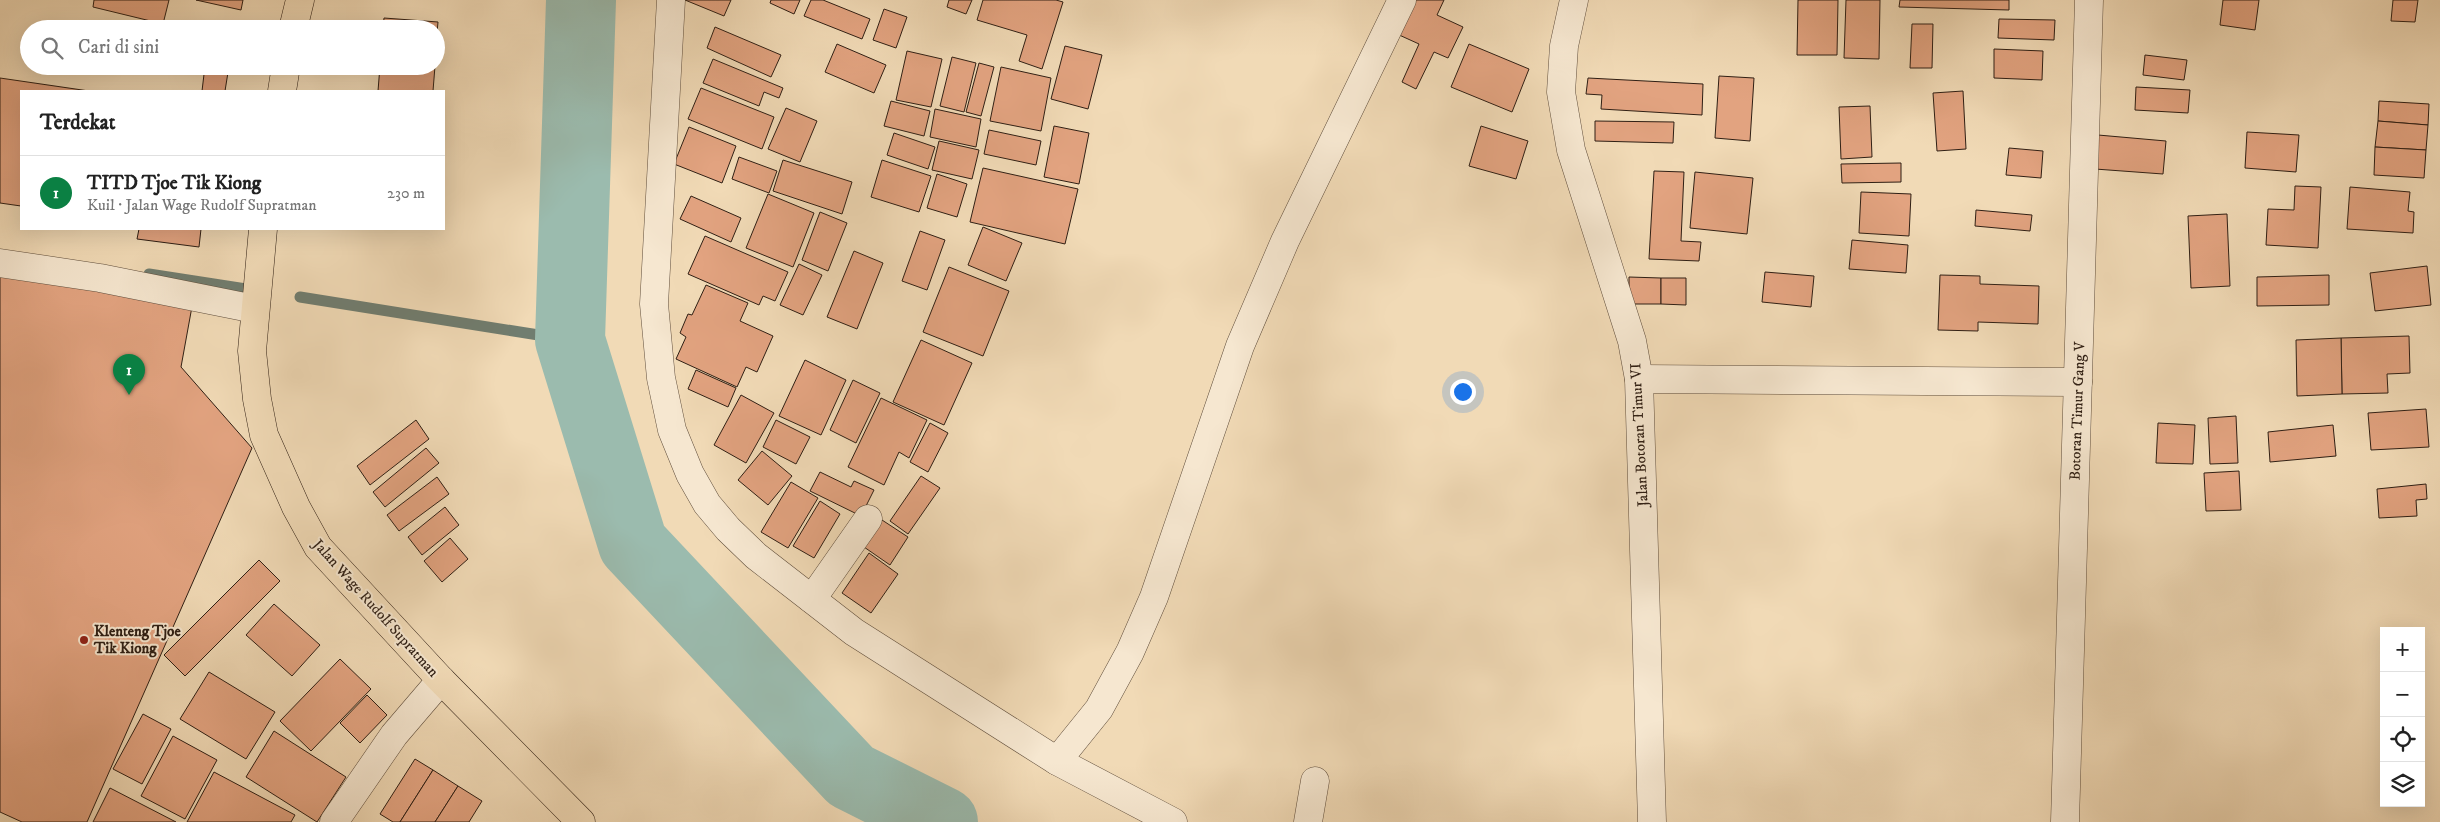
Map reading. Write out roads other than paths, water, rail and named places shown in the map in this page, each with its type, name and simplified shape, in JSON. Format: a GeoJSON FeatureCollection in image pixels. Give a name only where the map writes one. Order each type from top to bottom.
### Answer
{"type":"FeatureCollection","features":[{"type":"Feature","properties":{"kind":"main road"},"geometry":{"type":"LineString","coordinates":[[295,20],[300,0]]}},
{"type":"Feature","properties":{"kind":"main road"},"geometry":{"type":"LineString","coordinates":[[282,90],[285,75]]}},
{"type":"Feature","properties":{"kind":"main road","name":"Jalan Wage Rudolf Supratman"},"geometry":{"type":"LineString","coordinates":[[263,230],[252,351],[264,435],[296,507],[318,547],[441,680],[581,822]]}},
{"type":"Feature","properties":{"kind":"street"},"geometry":{"type":"LineString","coordinates":[[671,0],[654,304],[661,378],[672,430],[690,474],[707,504],[756,556],[854,632],[1057,761],[1173,822]]}},
{"type":"Feature","properties":{"kind":"street"},"geometry":{"type":"LineString","coordinates":[[1057,761],[1099,710],[1130,652],[1154,597],[1244,337],[1285,241],[1402,0]]}},
{"type":"Feature","properties":{"kind":"street","name":"Jalan Botoran Timur VI"},"geometry":{"type":"LineString","coordinates":[[1574,0],[1564,46],[1562,92],[1571,150],[1632,341],[1639,378],[1652,822]]}},
{"type":"Feature","properties":{"kind":"street","name":"Botoran Timur Gang V"},"geometry":{"type":"LineString","coordinates":[[2065,822],[2089,0]]}},
{"type":"Feature","properties":{"kind":"street"},"geometry":{"type":"LineString","coordinates":[[0,263],[100,278],[255,308]]}},
{"type":"Feature","properties":{"kind":"street"},"geometry":{"type":"LineString","coordinates":[[1639,378],[2078,382]]}},
{"type":"Feature","properties":{"kind":"street"},"geometry":{"type":"LineString","coordinates":[[812,599],[868,519]]}},
{"type":"Feature","properties":{"kind":"street"},"geometry":{"type":"LineString","coordinates":[[334,822],[394,735],[441,680]]}},
{"type":"Feature","properties":{"kind":"street"},"geometry":{"type":"LineString","coordinates":[[1308,822],[1315,781]]}},
{"type":"Feature","properties":{"kind":"waterway"},"geometry":{"type":"LineString","coordinates":[[581,0],[570,340],[633,544],[851,776],[943,822]]}},
{"type":"Feature","properties":{"kind":"waterway"},"geometry":{"type":"LineString","coordinates":[[149,274],[246,289]]}},
{"type":"Feature","properties":{"kind":"waterway"},"geometry":{"type":"LineString","coordinates":[[300,297],[570,340]]}},
{"type":"Feature","properties":{"kind":"place","name":"TITD Tjoe Tik Kiong"},"geometry":{"type":"Point","coordinates":[129,395]}},
{"type":"Feature","properties":{"kind":"place","name":"Klenteng Tjoe Tik Kiong"},"geometry":{"type":"Point","coordinates":[84,640]}}]}
